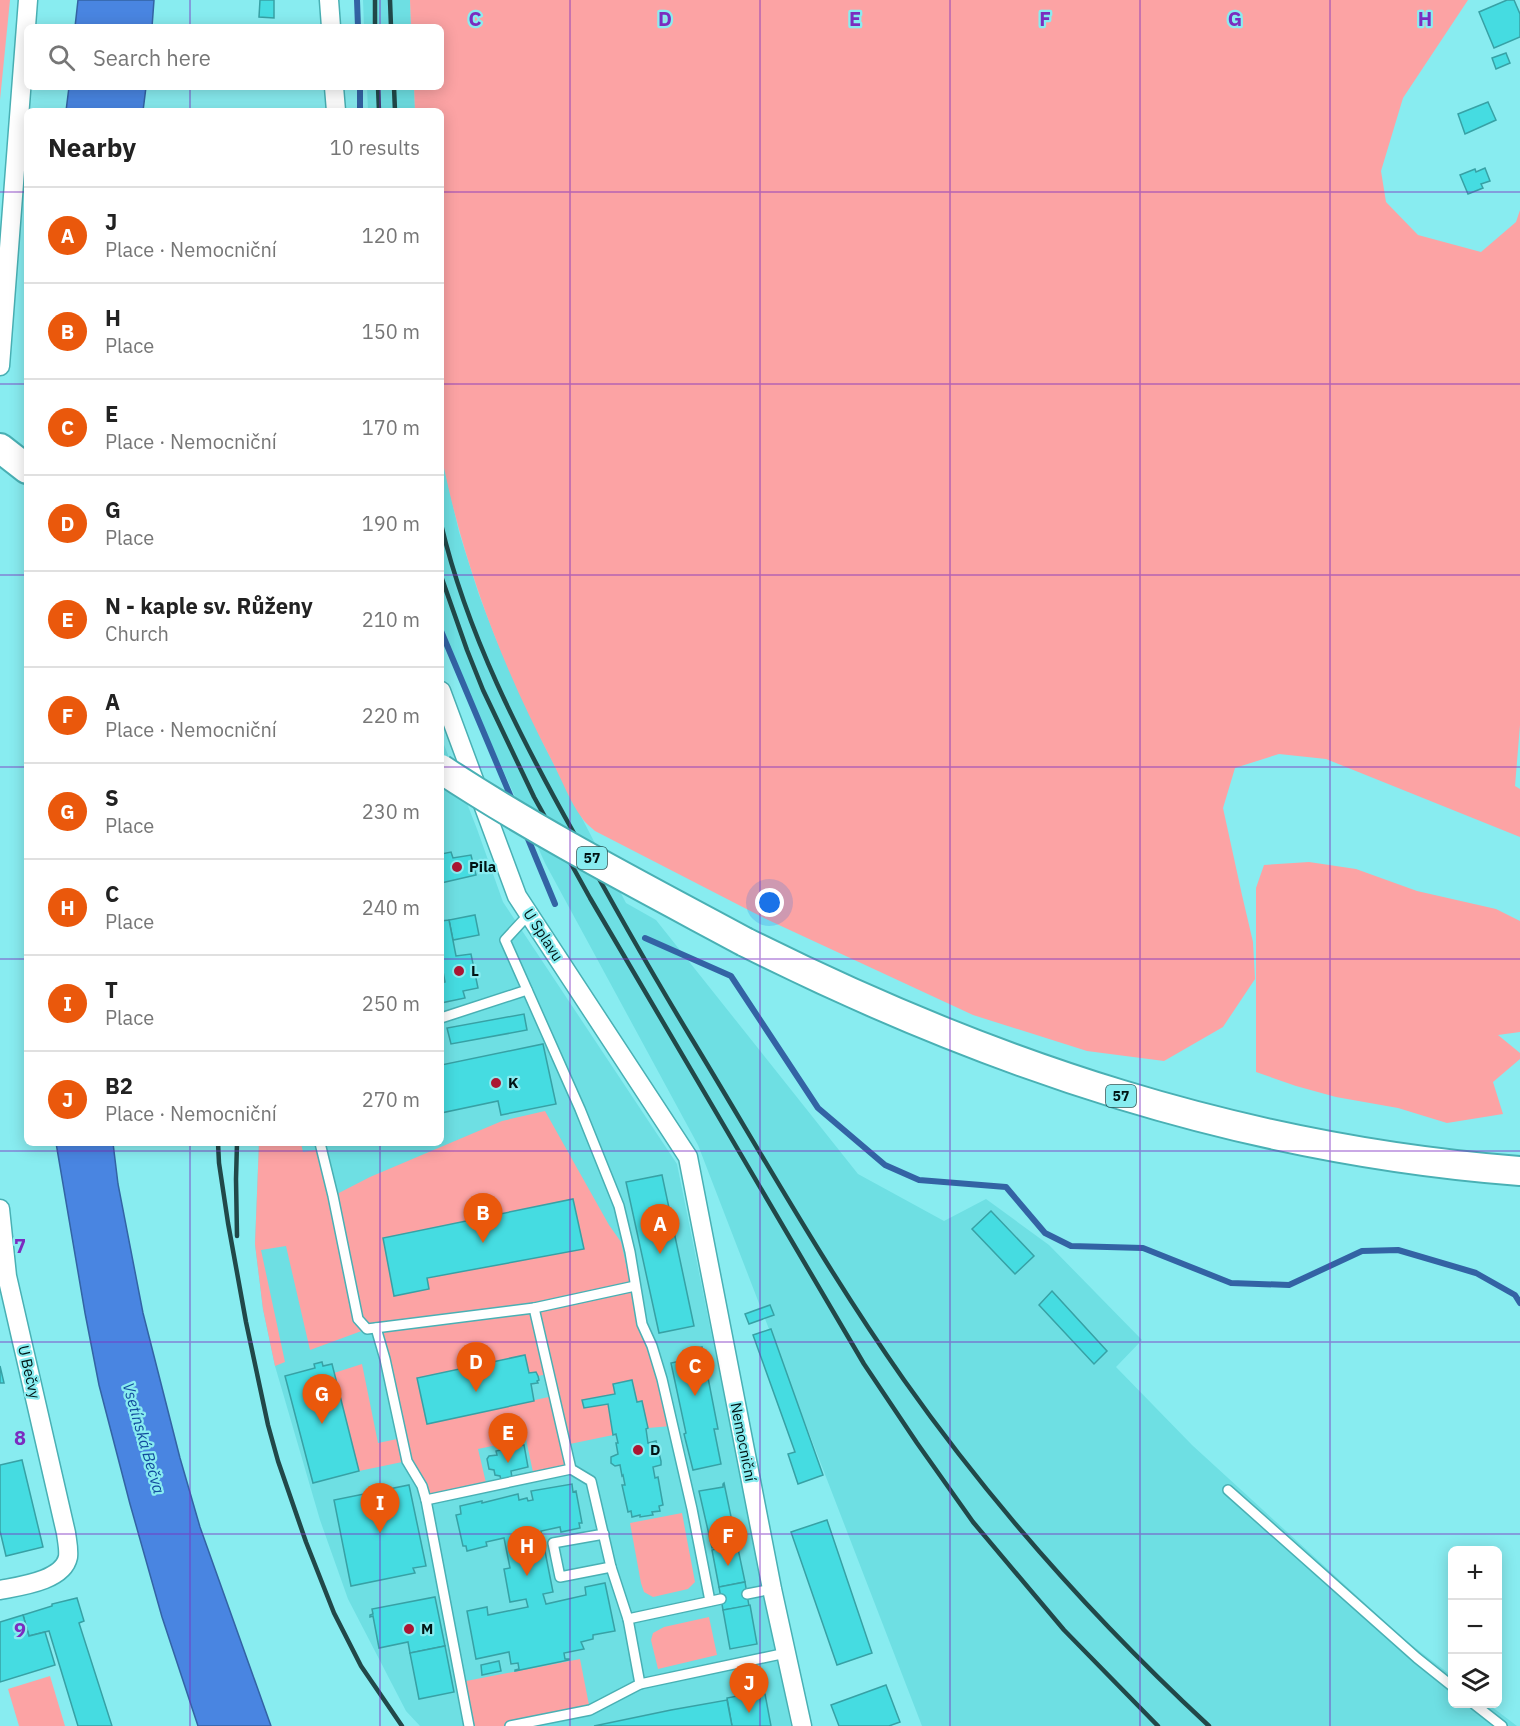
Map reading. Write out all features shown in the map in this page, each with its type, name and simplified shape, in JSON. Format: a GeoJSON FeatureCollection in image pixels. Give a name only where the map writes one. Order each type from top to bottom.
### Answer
{"type":"FeatureCollection","features":[{"type":"Feature","properties":{"kind":"main road"},"geometry":{"type":"LineString","coordinates":[[0,448],[24,467]]}},
{"type":"Feature","properties":{"kind":"main road","name":"57"},"geometry":{"type":"LineString","coordinates":[[444,771],[628,879],[746,942],[886,1008],[966,1042],[1110,1093],[1207,1120],[1385,1156],[1463,1167],[1520,1171]]}},
{"type":"Feature","properties":{"kind":"street"},"geometry":{"type":"LineString","coordinates":[[26,24],[28,0]]}},
{"type":"Feature","properties":{"kind":"street"},"geometry":{"type":"LineString","coordinates":[[329,0],[330,24]]}},
{"type":"Feature","properties":{"kind":"street"},"geometry":{"type":"LineString","coordinates":[[0,366],[24,52]]}},
{"type":"Feature","properties":{"kind":"street"},"geometry":{"type":"LineString","coordinates":[[334,90],[336,108]]}},
{"type":"Feature","properties":{"kind":"street","name":"U Splavu"},"geometry":{"type":"LineString","coordinates":[[444,700],[518,896],[687,1157]]}},
{"type":"Feature","properties":{"kind":"street","name":"Nemocniční"},"geometry":{"type":"LineString","coordinates":[[687,1157],[772,1589],[802,1726]]}},
{"type":"Feature","properties":{"kind":"street","name":"U Bečvy"},"geometry":{"type":"LineString","coordinates":[[0,1209],[4,1277],[69,1549],[68,1559],[54,1575],[0,1590]]}},
{"type":"Feature","properties":{"kind":"lane"},"geometry":{"type":"LineString","coordinates":[[529,914],[505,939],[580,1109],[619,1206],[642,1324],[652,1346],[662,1379],[692,1509],[710,1601]]}},
{"type":"Feature","properties":{"kind":"lane"},"geometry":{"type":"LineString","coordinates":[[444,1017],[527,990]]}},
{"type":"Feature","properties":{"kind":"lane"},"geometry":{"type":"LineString","coordinates":[[321,1146],[358,1319],[367,1329],[534,1308],[635,1286]]}},
{"type":"Feature","properties":{"kind":"lane"},"geometry":{"type":"LineString","coordinates":[[534,1308],[571,1469]]}},
{"type":"Feature","properties":{"kind":"lane"},"geometry":{"type":"LineString","coordinates":[[376,1328],[407,1461],[422,1486],[426,1500],[469,1726]]}},
{"type":"Feature","properties":{"kind":"lane"},"geometry":{"type":"LineString","coordinates":[[426,1500],[571,1469],[591,1481],[611,1567],[628,1618],[640,1684]]}},
{"type":"Feature","properties":{"kind":"lane"},"geometry":{"type":"LineString","coordinates":[[1228,1490],[1448,1683]]}},
{"type":"Feature","properties":{"kind":"lane"},"geometry":{"type":"LineString","coordinates":[[604,1534],[553,1543],[560,1577],[611,1567]]}},
{"type":"Feature","properties":{"kind":"lane"},"geometry":{"type":"LineString","coordinates":[[747,1594],[772,1589]]}},
{"type":"Feature","properties":{"kind":"lane"},"geometry":{"type":"LineString","coordinates":[[628,1618],[721,1599]]}},
{"type":"Feature","properties":{"kind":"lane"},"geometry":{"type":"LineString","coordinates":[[510,1726],[590,1710],[640,1684],[786,1653]]}},
{"type":"Feature","properties":{"kind":"lane"},"geometry":{"type":"LineString","coordinates":[[1479,1708],[1502,1726]]}},
{"type":"Feature","properties":{"kind":"shaded area"},"geometry":{"type":"Polygon","coordinates":[[[0,0],[10,0],[0,100],[0,0]]]}},
{"type":"Feature","properties":{"kind":"shaded area"},"geometry":{"type":"Polygon","coordinates":[[[363,0],[410,0],[411,24],[364,24],[363,0]]]}},
{"type":"Feature","properties":{"kind":"shaded area"},"geometry":{"type":"Polygon","coordinates":[[[410,0],[1468,0],[1403,98],[1381,171],[1386,202],[1418,235],[1481,252],[1516,222],[1520,210],[1520,725],[1515,786],[1520,789],[1520,837],[1326,759],[1279,754],[1235,768],[1223,808],[1253,942],[1255,979],[1223,1027],[1164,1061],[1087,1051],[973,1015],[766,919],[595,831],[583,820],[574,806],[516,687],[485,611],[450,493],[444,466],[444,108],[415,108],[414,90],[444,90],[444,24],[411,24],[410,0]]]}},
{"type":"Feature","properties":{"kind":"shaded area"},"geometry":{"type":"Polygon","coordinates":[[[367,90],[414,90],[415,108],[368,108],[367,90]]]}},
{"type":"Feature","properties":{"kind":"shaded area"},"geometry":{"type":"Polygon","coordinates":[[[444,466],[459,532],[496,639],[544,745],[626,903],[656,920],[858,1174],[944,1221],[986,1199],[1049,1245],[1142,1340],[1116,1367],[1192,1445],[1404,1639],[1448,1673],[1448,1708],[1493,1708],[1517,1726],[922,1726],[698,1145],[545,863],[444,634],[444,466]]]}},
{"type":"Feature","properties":{"kind":"shaded area"},"geometry":{"type":"Polygon","coordinates":[[[444,745],[503,902],[677,1164],[791,1726],[420,1726],[406,1711],[348,1599],[320,1520],[275,1366],[263,1309],[255,1244],[259,1146],[444,1146],[444,745]]]}},
{"type":"Feature","properties":{"kind":"shaded area"},"geometry":{"type":"Polygon","coordinates":[[[1309,862],[1356,869],[1417,891],[1496,909],[1520,921],[1520,1032],[1498,1035],[1520,1053],[1520,1059],[1493,1082],[1503,1114],[1447,1123],[1398,1108],[1336,1097],[1256,1072],[1256,888],[1264,865],[1309,862]]]}},
{"type":"Feature","properties":{"kind":"shaded area"},"geometry":{"type":"Polygon","coordinates":[[[545,1111],[609,1225],[621,1242],[629,1278],[662,1379],[671,1426],[648,1428],[642,1401],[637,1402],[632,1380],[613,1384],[615,1394],[582,1400],[584,1408],[608,1404],[613,1435],[565,1445],[571,1469],[534,1477],[526,1439],[478,1449],[487,1487],[426,1500],[407,1461],[359,1471],[334,1373],[362,1364],[378,1443],[402,1438],[376,1329],[367,1329],[310,1350],[286,1246],[261,1250],[285,1362],[275,1366],[263,1309],[255,1244],[259,1146],[302,1146],[303,1152],[321,1149],[333,1196],[370,1177],[502,1121],[545,1111]],[[573,1199],[383,1238],[394,1295],[427,1278],[583,1249],[573,1199]],[[524,1355],[417,1378],[427,1424],[553,1396],[548,1374],[538,1376],[536,1372],[529,1373],[524,1355]]]}},
{"type":"Feature","properties":{"kind":"shaded area"},"geometry":{"type":"Polygon","coordinates":[[[682,1513],[695,1582],[688,1589],[653,1597],[644,1592],[641,1583],[630,1523],[682,1513]]]}},
{"type":"Feature","properties":{"kind":"shaded area"},"geometry":{"type":"Polygon","coordinates":[[[709,1617],[717,1655],[658,1669],[651,1640],[653,1633],[664,1627],[709,1617]]]}},
{"type":"Feature","properties":{"kind":"shaded area"},"geometry":{"type":"Polygon","coordinates":[[[580,1659],[590,1710],[510,1726],[469,1726],[461,1682],[580,1659]]]}},
{"type":"Feature","properties":{"kind":"shaded area"},"geometry":{"type":"Polygon","coordinates":[[[50,1676],[65,1726],[19,1726],[8,1689],[50,1676]]]}},
{"type":"Feature","properties":{"kind":"water"},"geometry":{"type":"Polygon","coordinates":[[[78,0],[154,0],[152,24],[75,24],[78,0]]]}},
{"type":"Feature","properties":{"kind":"water"},"geometry":{"type":"Polygon","coordinates":[[[69,90],[146,90],[143,108],[66,108],[69,90]]]}},
{"type":"Feature","properties":{"kind":"water","name":"Vsetínská Bečva"},"geometry":{"type":"Polygon","coordinates":[[[57,1146],[113,1146],[118,1184],[143,1313],[180,1458],[200,1527],[271,1726],[198,1726],[162,1617],[130,1504],[99,1385],[57,1146]]]}},
{"type":"Feature","properties":{"kind":"building"},"geometry":{"type":"Polygon","coordinates":[[[260,0],[274,0],[274,18],[259,17],[260,0]]]}},
{"type":"Feature","properties":{"kind":"building"},"geometry":{"type":"Polygon","coordinates":[[[1507,0],[1514,0],[1520,14],[1520,37],[1494,48],[1479,12],[1507,0]]]}},
{"type":"Feature","properties":{"kind":"building"},"geometry":{"type":"Polygon","coordinates":[[[1506,53],[1510,63],[1496,69],[1492,58],[1506,53]]]}},
{"type":"Feature","properties":{"kind":"building"},"geometry":{"type":"Polygon","coordinates":[[[1488,102],[1496,120],[1465,134],[1458,114],[1488,102]]]}},
{"type":"Feature","properties":{"kind":"building"},"geometry":{"type":"Polygon","coordinates":[[[1485,168],[1490,181],[1481,184],[1483,188],[1468,194],[1460,175],[1485,168]]]}},
{"type":"Feature","properties":{"kind":"building","name":"Pila"},"geometry":{"type":"Polygon","coordinates":[[[451,852],[453,858],[471,855],[476,875],[444,882],[444,853],[451,852]]]}},
{"type":"Feature","properties":{"kind":"building"},"geometry":{"type":"Polygon","coordinates":[[[475,915],[479,935],[453,940],[449,920],[475,915]]]}},
{"type":"Feature","properties":{"kind":"building","name":"L"},"geometry":{"type":"Polygon","coordinates":[[[449,920],[456,956],[471,954],[478,988],[463,991],[465,998],[444,1002],[445,982],[444,921],[449,920]]]}},
{"type":"Feature","properties":{"kind":"building"},"geometry":{"type":"Polygon","coordinates":[[[524,1014],[527,1030],[451,1044],[447,1028],[524,1014]]]}},
{"type":"Feature","properties":{"kind":"building","name":"K"},"geometry":{"type":"Polygon","coordinates":[[[543,1044],[556,1104],[501,1115],[498,1101],[444,1112],[444,1064],[543,1044]]]}},
{"type":"Feature","properties":{"kind":"building"},"geometry":{"type":"Polygon","coordinates":[[[662,1175],[694,1326],[659,1333],[626,1182],[662,1175]]]}},
{"type":"Feature","properties":{"kind":"building"},"geometry":{"type":"Polygon","coordinates":[[[573,1199],[584,1249],[427,1278],[429,1289],[394,1296],[383,1238],[573,1199]]]}},
{"type":"Feature","properties":{"kind":"building"},"geometry":{"type":"Polygon","coordinates":[[[991,1211],[1034,1256],[1015,1274],[972,1229],[991,1211]]]}},
{"type":"Feature","properties":{"kind":"building"},"geometry":{"type":"Polygon","coordinates":[[[1052,1291],[1107,1351],[1094,1364],[1039,1305],[1052,1291]]]}},
{"type":"Feature","properties":{"kind":"building"},"geometry":{"type":"Polygon","coordinates":[[[770,1305],[774,1315],[749,1324],[745,1314],[770,1305]]]}},
{"type":"Feature","properties":{"kind":"building"},"geometry":{"type":"Polygon","coordinates":[[[771,1329],[823,1475],[798,1484],[788,1454],[795,1452],[753,1335],[771,1329]]]}},
{"type":"Feature","properties":{"kind":"building"},"geometry":{"type":"Polygon","coordinates":[[[702,1347],[718,1429],[714,1429],[721,1464],[693,1470],[671,1363],[685,1360],[683,1351],[702,1347]]]}},
{"type":"Feature","properties":{"kind":"building"},"geometry":{"type":"Polygon","coordinates":[[[525,1355],[529,1373],[536,1372],[539,1380],[538,1383],[531,1384],[534,1401],[427,1424],[417,1378],[525,1355]]]}},
{"type":"Feature","properties":{"kind":"building"},"geometry":{"type":"Polygon","coordinates":[[[322,1362],[323,1366],[332,1364],[359,1471],[313,1483],[285,1376],[315,1368],[314,1364],[322,1362]]]}},
{"type":"Feature","properties":{"kind":"building"},"geometry":{"type":"Polygon","coordinates":[[[0,1366],[4,1383],[0,1383],[0,1366]]]}},
{"type":"Feature","properties":{"kind":"building","name":"D"},"geometry":{"type":"Polygon","coordinates":[[[632,1380],[637,1402],[642,1401],[648,1428],[646,1429],[648,1443],[656,1441],[661,1461],[661,1465],[653,1467],[655,1478],[658,1477],[663,1505],[659,1506],[660,1511],[652,1512],[653,1515],[640,1517],[640,1515],[632,1517],[631,1511],[628,1512],[620,1465],[615,1466],[611,1463],[611,1457],[618,1454],[616,1443],[618,1443],[616,1434],[613,1435],[608,1404],[584,1408],[582,1400],[615,1394],[613,1384],[632,1380]]]}},
{"type":"Feature","properties":{"kind":"building"},"geometry":{"type":"Polygon","coordinates":[[[524,1445],[528,1467],[511,1471],[512,1478],[501,1480],[500,1476],[495,1475],[494,1470],[489,1469],[487,1459],[489,1456],[497,1455],[496,1451],[524,1445]]]}},
{"type":"Feature","properties":{"kind":"building"},"geometry":{"type":"Polygon","coordinates":[[[22,1460],[43,1547],[6,1556],[0,1531],[0,1465],[22,1460]]]}},
{"type":"Feature","properties":{"kind":"building"},"geometry":{"type":"Polygon","coordinates":[[[724,1483],[734,1531],[722,1533],[725,1546],[712,1548],[699,1491],[723,1487],[724,1483]]]}},
{"type":"Feature","properties":{"kind":"building"},"geometry":{"type":"Polygon","coordinates":[[[572,1484],[573,1492],[576,1491],[582,1523],[579,1523],[580,1528],[561,1532],[560,1527],[541,1531],[553,1592],[543,1594],[546,1604],[586,1595],[585,1587],[605,1583],[615,1631],[593,1635],[593,1639],[581,1642],[584,1649],[564,1653],[565,1659],[569,1660],[515,1671],[519,1669],[518,1663],[511,1664],[509,1652],[476,1659],[467,1611],[487,1607],[488,1615],[528,1607],[526,1599],[510,1602],[504,1569],[510,1568],[504,1538],[486,1542],[487,1546],[467,1551],[466,1546],[463,1546],[456,1515],[461,1514],[460,1506],[518,1494],[519,1500],[527,1498],[528,1501],[533,1500],[531,1491],[572,1484]]]}},
{"type":"Feature","properties":{"kind":"building"},"geometry":{"type":"Polygon","coordinates":[[[409,1485],[426,1566],[413,1568],[415,1573],[351,1586],[334,1500],[409,1485]]]}},
{"type":"Feature","properties":{"kind":"building"},"geometry":{"type":"Polygon","coordinates":[[[827,1520],[872,1653],[837,1665],[791,1532],[827,1520]]]}},
{"type":"Feature","properties":{"kind":"building"},"geometry":{"type":"Polygon","coordinates":[[[737,1544],[745,1582],[719,1587],[712,1550],[737,1544]]]}},
{"type":"Feature","properties":{"kind":"building"},"geometry":{"type":"Polygon","coordinates":[[[745,1582],[749,1606],[723,1610],[719,1587],[745,1582]]]}},
{"type":"Feature","properties":{"kind":"building","name":"M"},"geometry":{"type":"Polygon","coordinates":[[[435,1597],[445,1646],[410,1653],[408,1642],[379,1648],[373,1616],[370,1617],[373,1614],[372,1609],[435,1597]]]}},
{"type":"Feature","properties":{"kind":"building"},"geometry":{"type":"Polygon","coordinates":[[[77,1598],[84,1621],[79,1623],[112,1726],[78,1726],[49,1631],[29,1636],[23,1615],[77,1598]]]}},
{"type":"Feature","properties":{"kind":"building"},"geometry":{"type":"Polygon","coordinates":[[[750,1605],[757,1644],[730,1649],[723,1610],[750,1605]]]}},
{"type":"Feature","properties":{"kind":"building"},"geometry":{"type":"Polygon","coordinates":[[[23,1615],[29,1636],[45,1632],[55,1665],[0,1682],[0,1622],[23,1615]]]}},
{"type":"Feature","properties":{"kind":"building"},"geometry":{"type":"Polygon","coordinates":[[[445,1646],[454,1692],[419,1699],[410,1653],[445,1646]]]}},
{"type":"Feature","properties":{"kind":"building"},"geometry":{"type":"Polygon","coordinates":[[[499,1661],[501,1671],[482,1675],[481,1665],[499,1661]]]}},
{"type":"Feature","properties":{"kind":"building"},"geometry":{"type":"Polygon","coordinates":[[[886,1685],[900,1722],[889,1726],[839,1726],[831,1705],[886,1685]]]}},
{"type":"Feature","properties":{"kind":"building"},"geometry":{"type":"Polygon","coordinates":[[[762,1691],[765,1694],[771,1726],[732,1726],[727,1698],[762,1691]]]}},
{"type":"Feature","properties":{"kind":"building"},"geometry":{"type":"Polygon","coordinates":[[[727,1700],[732,1726],[594,1726],[671,1710],[727,1700]]]}},
{"type":"Feature","properties":{"kind":"waterway"},"geometry":{"type":"LineString","coordinates":[[357,0],[358,24]]}},
{"type":"Feature","properties":{"kind":"waterway"},"geometry":{"type":"LineString","coordinates":[[360,90],[360,108]]}},
{"type":"Feature","properties":{"kind":"waterway"},"geometry":{"type":"LineString","coordinates":[[444,638],[513,802]]}},
{"type":"Feature","properties":{"kind":"waterway"},"geometry":{"type":"LineString","coordinates":[[526,834],[555,904]]}},
{"type":"Feature","properties":{"kind":"waterway"},"geometry":{"type":"LineString","coordinates":[[645,938],[731,976],[818,1108],[885,1165],[919,1180],[1006,1187],[1045,1233],[1071,1246],[1143,1248],[1231,1283],[1289,1285],[1362,1251],[1398,1250],[1476,1273],[1515,1295],[1520,1303]]}},
{"type":"Feature","properties":{"kind":"railway"},"geometry":{"type":"LineString","coordinates":[[375,0],[375,24]]}},
{"type":"Feature","properties":{"kind":"railway"},"geometry":{"type":"LineString","coordinates":[[390,0],[391,24]]}},
{"type":"Feature","properties":{"kind":"railway"},"geometry":{"type":"LineString","coordinates":[[378,90],[379,108]]}},
{"type":"Feature","properties":{"kind":"railway"},"geometry":{"type":"LineString","coordinates":[[394,90],[395,108]]}},
{"type":"Feature","properties":{"kind":"railway"},"geometry":{"type":"LineString","coordinates":[[444,535],[480,645],[535,761],[660,986],[848,1296],[938,1427],[1010,1517],[1086,1604],[1209,1726]]}},
{"type":"Feature","properties":{"kind":"railway"},"geometry":{"type":"LineString","coordinates":[[444,585],[483,690],[534,797],[590,898],[864,1364],[973,1522],[1064,1630],[1158,1726]]}},
{"type":"Feature","properties":{"kind":"railway"},"geometry":{"type":"LineString","coordinates":[[218,1146],[228,1223],[246,1322],[278,1461],[334,1613],[361,1666],[402,1726]]}},
{"type":"Feature","properties":{"kind":"railway"},"geometry":{"type":"LineString","coordinates":[[237,1146],[237,1236]]}},
{"type":"Feature","properties":{"kind":"place","name":"Pila"},"geometry":{"type":"Point","coordinates":[457,867]}},
{"type":"Feature","properties":{"kind":"place","name":"L"},"geometry":{"type":"Point","coordinates":[459,971]}},
{"type":"Feature","properties":{"kind":"place","name":"K"},"geometry":{"type":"Point","coordinates":[496,1083]}},
{"type":"Feature","properties":{"kind":"place","name":"H"},"geometry":{"type":"Point","coordinates":[483,1243]}},
{"type":"Feature","properties":{"kind":"place","name":"J"},"geometry":{"type":"Point","coordinates":[660,1254]}},
{"type":"Feature","properties":{"kind":"place","name":"G"},"geometry":{"type":"Point","coordinates":[476,1392]}},
{"type":"Feature","properties":{"kind":"place","name":"E"},"geometry":{"type":"Point","coordinates":[695,1396]}},
{"type":"Feature","properties":{"kind":"place","name":"S"},"geometry":{"type":"Point","coordinates":[322,1424]}},
{"type":"Feature","properties":{"kind":"place","name":"D"},"geometry":{"type":"Point","coordinates":[638,1450]}},
{"type":"Feature","properties":{"kind":"place","name":"N - kaple sv. Růženy"},"geometry":{"type":"Point","coordinates":[508,1463]}},
{"type":"Feature","properties":{"kind":"place","name":"T"},"geometry":{"type":"Point","coordinates":[380,1533]}},
{"type":"Feature","properties":{"kind":"place","name":"A"},"geometry":{"type":"Point","coordinates":[728,1566]}},
{"type":"Feature","properties":{"kind":"place","name":"C"},"geometry":{"type":"Point","coordinates":[527,1576]}},
{"type":"Feature","properties":{"kind":"place","name":"M"},"geometry":{"type":"Point","coordinates":[409,1629]}},
{"type":"Feature","properties":{"kind":"place","name":"B2"},"geometry":{"type":"Point","coordinates":[749,1713]}}]}
